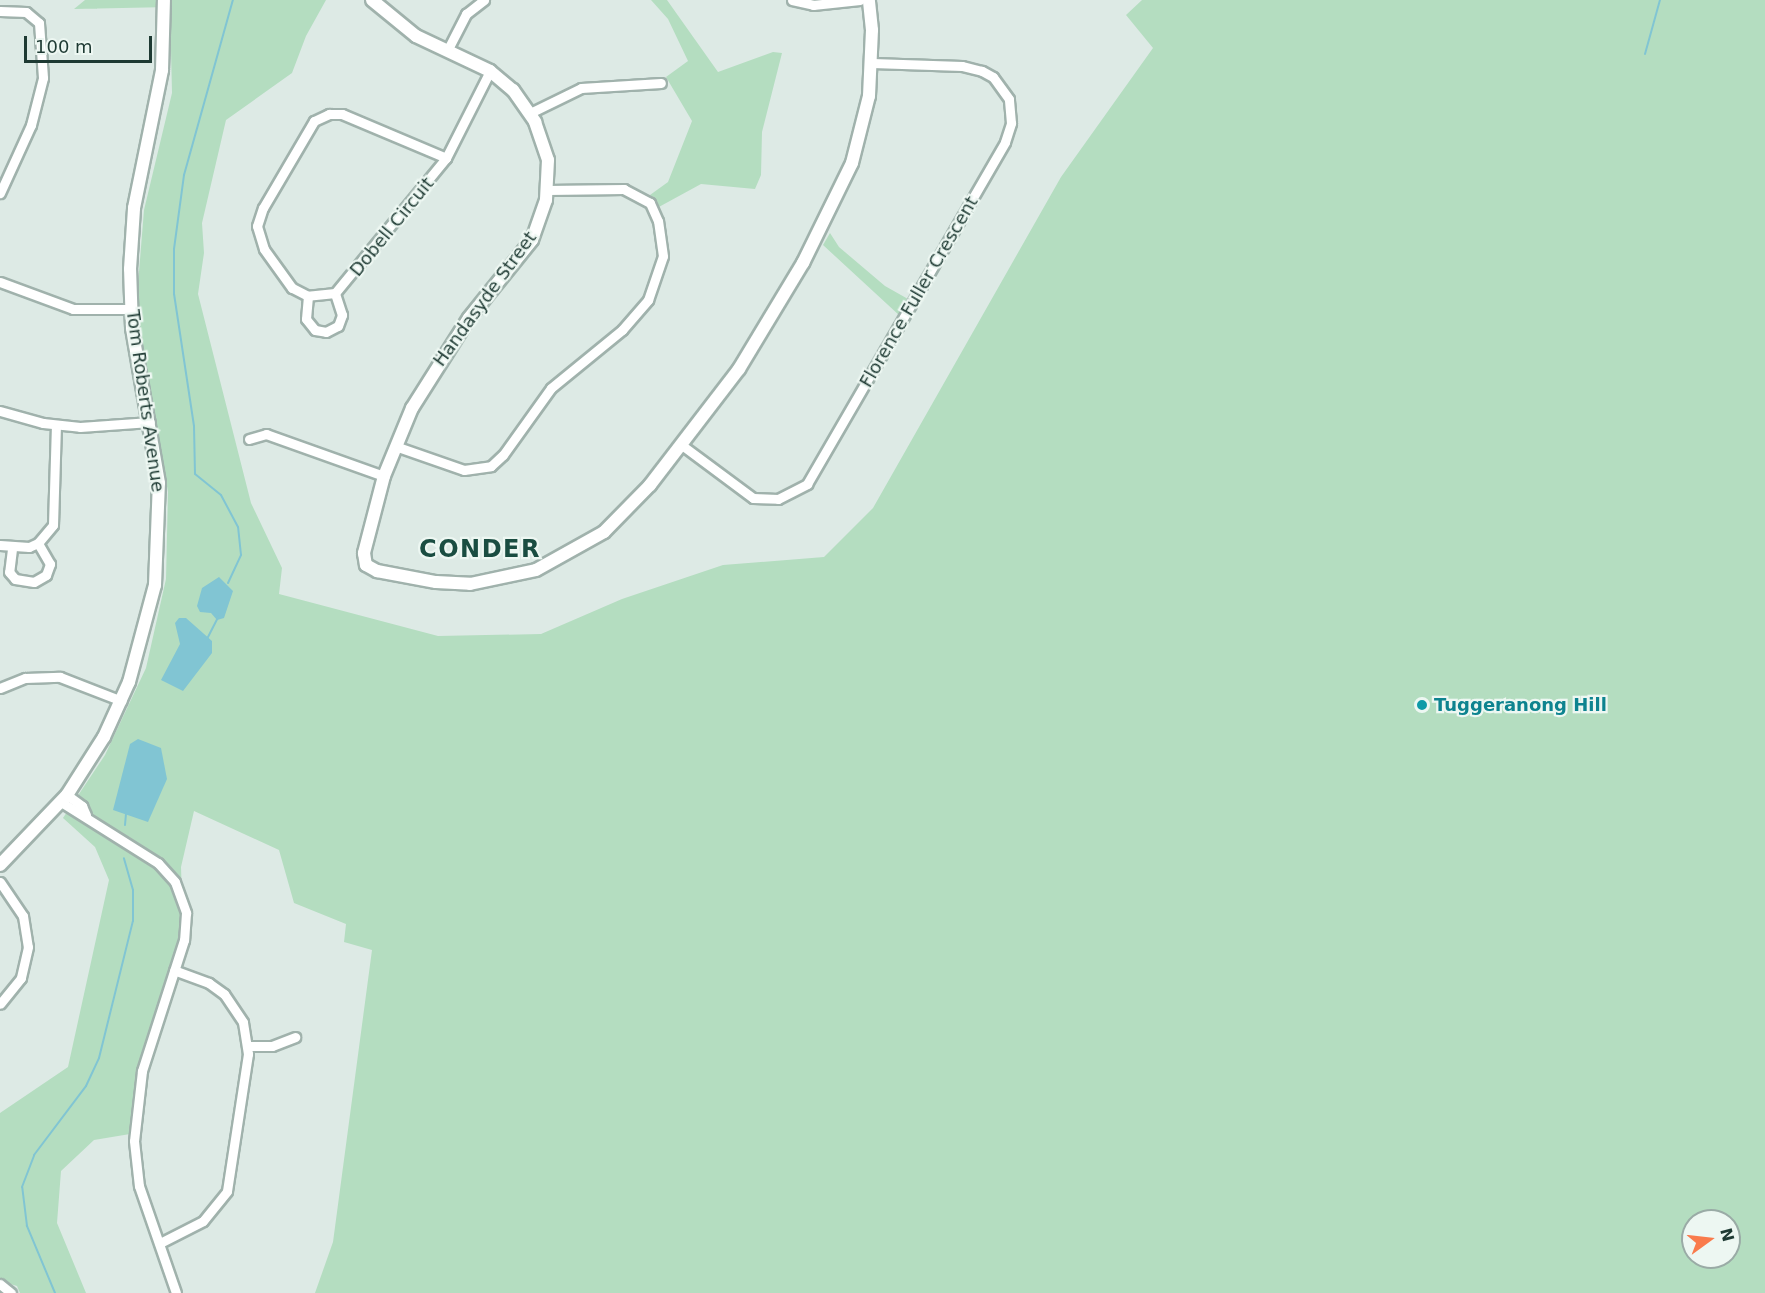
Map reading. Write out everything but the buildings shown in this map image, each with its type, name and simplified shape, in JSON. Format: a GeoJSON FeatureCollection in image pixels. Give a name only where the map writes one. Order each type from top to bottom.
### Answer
{"type":"FeatureCollection","features":[{"type":"Feature","properties":{"kind":"street","name":"Tom Roberts Avenue"},"geometry":{"type":"LineString","coordinates":[[0,865],[64,798],[122,701],[142,643],[156,575],[160,504],[150,422],[131,309],[132,228],[161,80],[164,0]]}},
{"type":"Feature","properties":{"kind":"street","name":"Handasyde Street"},"geometry":{"type":"LineString","coordinates":[[372,0],[395,22],[490,72],[513,90],[530,113],[548,160],[547,190],[532,240],[444,353],[395,446],[384,476],[364,553],[366,565],[409,578],[470,584],[536,570],[604,532],[682,446]]}},
{"type":"Feature","properties":{"kind":"street"},"geometry":{"type":"LineString","coordinates":[[447,51],[466,14],[484,0]]}},
{"type":"Feature","properties":{"kind":"street"},"geometry":{"type":"LineString","coordinates":[[792,0],[813,5],[860,0]]}},
{"type":"Feature","properties":{"kind":"street"},"geometry":{"type":"LineString","coordinates":[[682,446],[772,317],[835,202],[862,129],[872,63],[869,0]]}},
{"type":"Feature","properties":{"kind":"street"},"geometry":{"type":"LineString","coordinates":[[0,11],[26,12],[39,24],[43,78],[35,116],[0,193]]}},
{"type":"Feature","properties":{"kind":"street","name":"Florence Fuller Crescent"},"geometry":{"type":"LineString","coordinates":[[682,446],[753,498],[778,499],[807,484],[1005,142],[1012,108],[1002,87],[988,74],[962,66],[872,63]]}},
{"type":"Feature","properties":{"kind":"street","name":"Dobell Circuit"},"geometry":{"type":"LineString","coordinates":[[446,158],[342,114],[329,114],[314,122],[262,208],[257,226],[264,249],[288,284],[308,296],[335,293],[446,158],[490,72]]}},
{"type":"Feature","properties":{"kind":"street"},"geometry":{"type":"LineString","coordinates":[[530,113],[581,88],[661,83]]}},
{"type":"Feature","properties":{"kind":"street"},"geometry":{"type":"LineString","coordinates":[[395,446],[464,470],[491,466],[503,455],[551,388],[622,330],[648,300],[663,256],[658,221],[650,203],[624,189],[547,190]]}},
{"type":"Feature","properties":{"kind":"street"},"geometry":{"type":"LineString","coordinates":[[0,282],[73,309],[131,309]]}},
{"type":"Feature","properties":{"kind":"street","name":"Dobell Circuit"},"geometry":{"type":"LineString","coordinates":[[308,296],[306,319],[315,330],[326,332],[338,326],[342,315],[335,293]]}},
{"type":"Feature","properties":{"kind":"street"},"geometry":{"type":"LineString","coordinates":[[0,411],[56,425],[103,427],[150,422]]}},
{"type":"Feature","properties":{"kind":"street"},"geometry":{"type":"LineString","coordinates":[[0,545],[12,549],[38,543],[47,535],[56,515],[56,425]]}},
{"type":"Feature","properties":{"kind":"street"},"geometry":{"type":"LineString","coordinates":[[249,439],[266,435],[384,476]]}},
{"type":"Feature","properties":{"kind":"street"},"geometry":{"type":"LineString","coordinates":[[12,549],[9,573],[15,579],[34,582],[46,575],[50,564],[38,543]]}},
{"type":"Feature","properties":{"kind":"street"},"geometry":{"type":"LineString","coordinates":[[0,688],[26,678],[60,677],[122,701]]}},
{"type":"Feature","properties":{"kind":"street"},"geometry":{"type":"LineString","coordinates":[[64,798],[82,806],[86,815],[151,857],[175,882],[186,923],[174,970],[142,1071],[134,1141],[139,1186],[176,1293]]}},
{"type":"Feature","properties":{"kind":"street"},"geometry":{"type":"LineString","coordinates":[[0,882],[23,916],[28,947],[21,978],[0,1004]]}},
{"type":"Feature","properties":{"kind":"street"},"geometry":{"type":"LineString","coordinates":[[160,1243],[203,1221],[227,1191],[248,1047],[243,1022],[224,994],[209,983],[174,970]]}},
{"type":"Feature","properties":{"kind":"street"},"geometry":{"type":"LineString","coordinates":[[248,1047],[272,1046],[295,1036]]}},
{"type":"Feature","properties":{"kind":"street"},"geometry":{"type":"LineString","coordinates":[[0,1284],[11,1293]]}},
{"type":"Feature","properties":{"kind":"green space"},"geometry":{"type":"Polygon","coordinates":[[[85,0],[326,0],[306,36],[292,73],[226,120],[202,223],[204,253],[198,294],[251,503],[282,568],[279,594],[438,636],[541,634],[622,599],[723,565],[824,557],[873,508],[1061,177],[1153,48],[1126,15],[1142,0],[1765,0],[1765,1293],[315,1293],[333,1242],[372,950],[344,942],[346,924],[294,903],[279,850],[194,811],[181,867],[183,926],[138,1066],[130,1134],[94,1140],[61,1171],[57,1223],[86,1293],[20,1293],[17,1286],[0,1281],[0,1113],[68,1067],[109,880],[95,847],[63,818],[105,755],[146,668],[166,579],[168,492],[136,309],[144,210],[172,93],[170,7],[74,9],[85,0]]]}},
{"type":"Feature","properties":{"kind":"green space"},"geometry":{"type":"Polygon","coordinates":[[[651,0],[667,0],[718,72],[773,52],[782,53],[762,132],[761,175],[755,189],[701,184],[657,208],[650,195],[668,182],[692,121],[666,77],[688,61],[668,19],[651,0]]]}},
{"type":"Feature","properties":{"kind":"green space"},"geometry":{"type":"Polygon","coordinates":[[[830,233],[839,247],[885,286],[908,299],[900,316],[823,245],[830,233]]]}},
{"type":"Feature","properties":{"kind":"water"},"geometry":{"type":"Polygon","coordinates":[[[219,577],[233,591],[224,618],[217,620],[211,613],[200,612],[197,606],[202,588],[219,577]]]}},
{"type":"Feature","properties":{"kind":"water"},"geometry":{"type":"Polygon","coordinates":[[[179,618],[186,618],[212,641],[212,653],[183,691],[161,680],[180,644],[175,623],[179,618]]]}},
{"type":"Feature","properties":{"kind":"water"},"geometry":{"type":"Polygon","coordinates":[[[138,739],[161,748],[167,779],[148,822],[113,810],[130,744],[138,739]]]}},
{"type":"Feature","properties":{"kind":"waterway"},"geometry":{"type":"LineString","coordinates":[[228,583],[241,555],[238,527],[221,495],[195,474],[194,426],[174,294],[174,249],[184,175],[233,0]]}},
{"type":"Feature","properties":{"kind":"waterway"},"geometry":{"type":"LineString","coordinates":[[1645,54],[1660,0]]}},
{"type":"Feature","properties":{"kind":"waterway"},"geometry":{"type":"LineString","coordinates":[[207,639],[218,617]]}},
{"type":"Feature","properties":{"kind":"waterway"},"geometry":{"type":"LineString","coordinates":[[125,825],[126,813]]}},
{"type":"Feature","properties":{"kind":"waterway"},"geometry":{"type":"LineString","coordinates":[[55,1293],[27,1226],[22,1187],[34,1155],[86,1086],[99,1058],[133,921],[133,890],[124,858]]}},
{"type":"Feature","properties":{"kind":"place","name":"Tuggeranong Hill"},"geometry":{"type":"Point","coordinates":[1422,705]}},
{"type":"Feature","properties":{"kind":"district","name":"CONDER"},"geometry":{"type":"Point","coordinates":[480,550]}}]}
